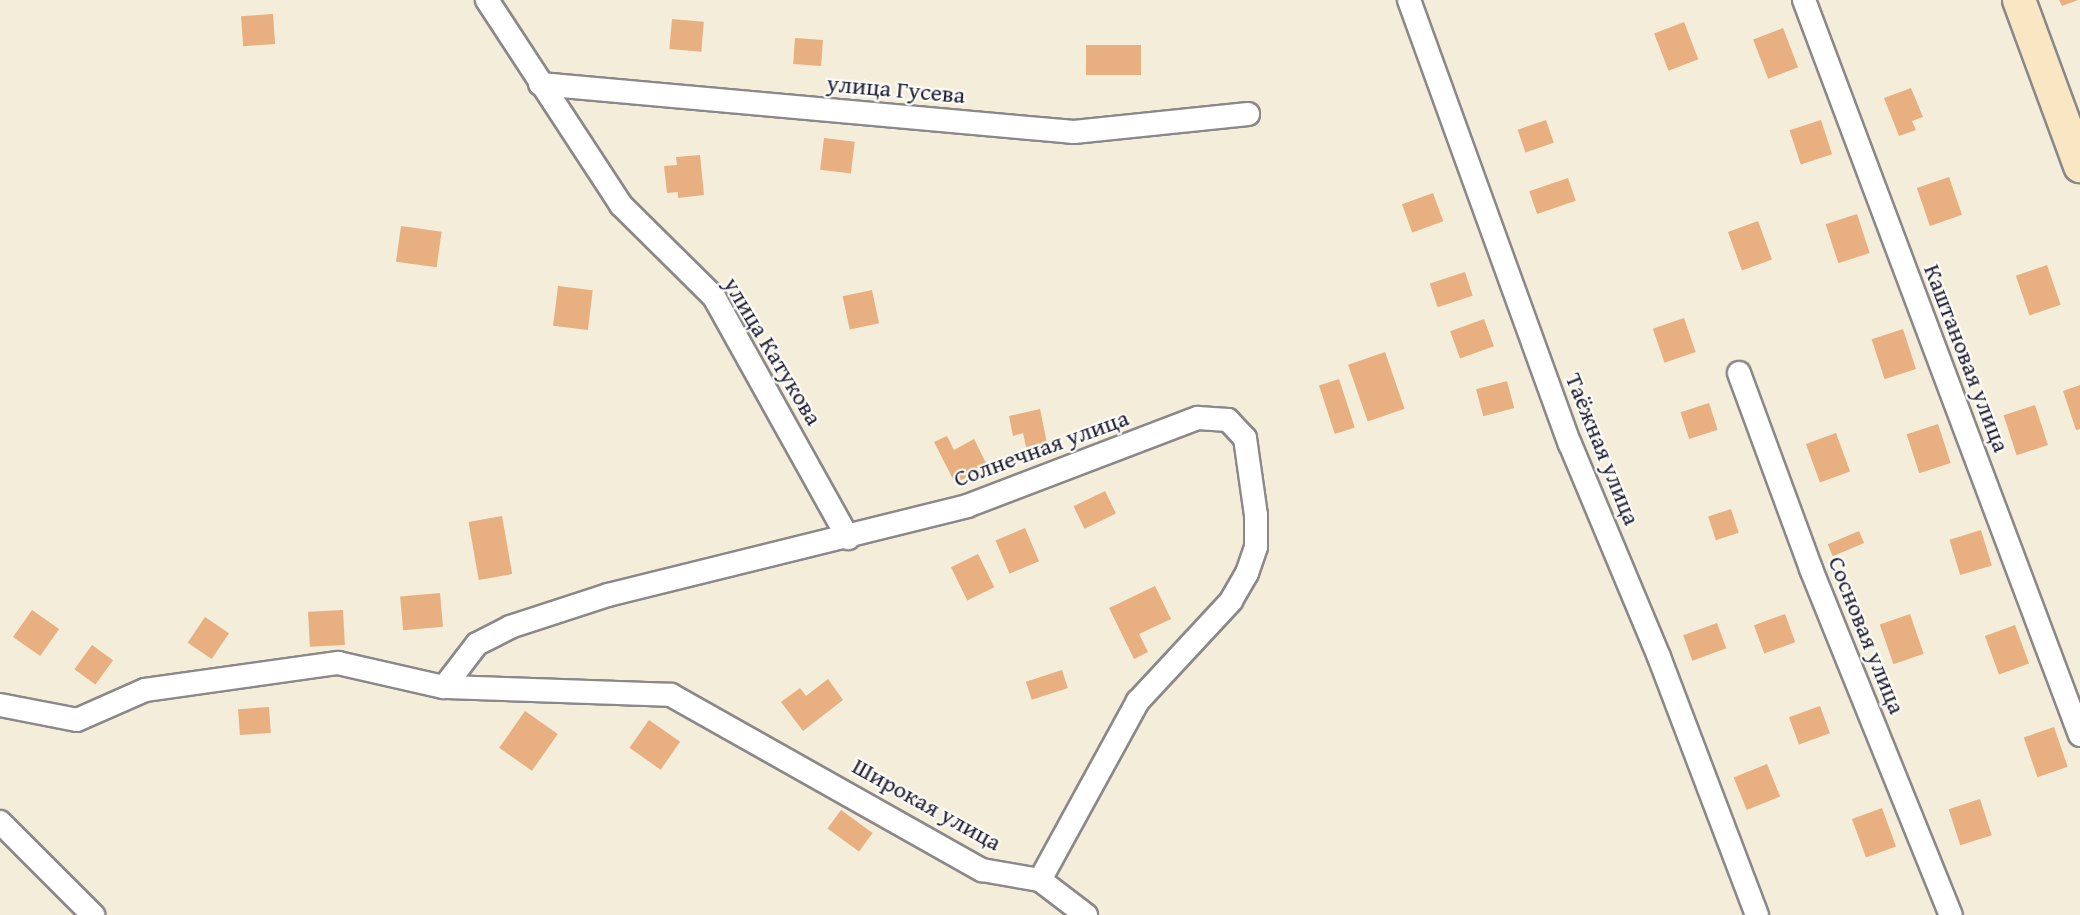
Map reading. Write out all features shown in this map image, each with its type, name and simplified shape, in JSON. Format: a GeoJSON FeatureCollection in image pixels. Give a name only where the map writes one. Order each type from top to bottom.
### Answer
{"type":"FeatureCollection","features":[{"type":"Feature","properties":{"kind":"main road"},"geometry":{"type":"LineString","coordinates":[[2019,0],[2080,166]]}},
{"type":"Feature","properties":{"kind":"street","name":"улица Катукова"},"geometry":{"type":"LineString","coordinates":[[487,0],[621,205],[714,297],[848,538]]}},
{"type":"Feature","properties":{"kind":"street","name":"Таёжная улица"},"geometry":{"type":"LineString","coordinates":[[1409,0],[1570,444],[1659,657],[1757,915]]}},
{"type":"Feature","properties":{"kind":"street","name":"Каштановая улица"},"geometry":{"type":"LineString","coordinates":[[1804,0],[2080,735]]}},
{"type":"Feature","properties":{"kind":"street","name":"улица Гусева"},"geometry":{"type":"LineString","coordinates":[[540,84],[1074,132],[1248,114]]}},
{"type":"Feature","properties":{"kind":"street","name":"Сосновая улица"},"geometry":{"type":"LineString","coordinates":[[1739,373],[1811,569],[1951,915]]}},
{"type":"Feature","properties":{"kind":"street","name":"Солнечная улица"},"geometry":{"type":"LineString","coordinates":[[444,687],[477,644],[510,627],[608,594],[848,538],[967,506],[1198,418],[1228,420],[1245,438],[1256,514],[1256,547],[1247,573],[1231,600],[1138,701],[1040,880]]}},
{"type":"Feature","properties":{"kind":"street","name":"Широкая улица"},"geometry":{"type":"LineString","coordinates":[[0,705],[77,720],[145,690],[338,663],[444,687],[671,695],[982,870],[1040,880]]}},
{"type":"Feature","properties":{"kind":"street"},"geometry":{"type":"LineString","coordinates":[[0,822],[93,915]]}},
{"type":"Feature","properties":{"kind":"street"},"geometry":{"type":"LineString","coordinates":[[1040,880],[1086,915]]}},
{"type":"Feature","properties":{"kind":"building"},"geometry":{"type":"Polygon","coordinates":[[[2059,0],[2078,0],[2062,6],[2059,0]]]}},
{"type":"Feature","properties":{"kind":"building"},"geometry":{"type":"Polygon","coordinates":[[[273,14],[275,44],[243,46],[241,16],[273,14]]]}},
{"type":"Feature","properties":{"kind":"building"},"geometry":{"type":"Polygon","coordinates":[[[672,19],[704,22],[701,52],[669,49],[672,19]]]}},
{"type":"Feature","properties":{"kind":"building"},"geometry":{"type":"Polygon","coordinates":[[[1684,22],[1698,59],[1668,71],[1654,33],[1684,22]]]}},
{"type":"Feature","properties":{"kind":"building"},"geometry":{"type":"Polygon","coordinates":[[[1783,28],[1798,67],[1768,79],[1753,39],[1783,28]]]}},
{"type":"Feature","properties":{"kind":"building"},"geometry":{"type":"Polygon","coordinates":[[[795,38],[823,40],[821,66],[793,64],[795,38]]]}},
{"type":"Feature","properties":{"kind":"building"},"geometry":{"type":"Polygon","coordinates":[[[1086,45],[1141,45],[1141,75],[1086,75],[1086,45]]]}},
{"type":"Feature","properties":{"kind":"building"},"geometry":{"type":"Polygon","coordinates":[[[1911,88],[1923,117],[1912,121],[1916,130],[1899,136],[1884,98],[1911,88]]]}},
{"type":"Feature","properties":{"kind":"building"},"geometry":{"type":"Polygon","coordinates":[[[1546,120],[1554,143],[1525,152],[1518,130],[1546,120]]]}},
{"type":"Feature","properties":{"kind":"building"},"geometry":{"type":"Polygon","coordinates":[[[1821,120],[1832,154],[1801,164],[1790,130],[1821,120]]]}},
{"type":"Feature","properties":{"kind":"building"},"geometry":{"type":"Polygon","coordinates":[[[824,138],[855,142],[851,174],[820,170],[824,138]]]}},
{"type":"Feature","properties":{"kind":"building"},"geometry":{"type":"Polygon","coordinates":[[[700,155],[704,195],[678,198],[678,192],[667,193],[664,166],[677,165],[676,157],[700,155]]]}},
{"type":"Feature","properties":{"kind":"building"},"geometry":{"type":"Polygon","coordinates":[[[1949,177],[1962,215],[1930,226],[1917,188],[1949,177]]]}},
{"type":"Feature","properties":{"kind":"building"},"geometry":{"type":"Polygon","coordinates":[[[1568,178],[1576,201],[1537,214],[1529,191],[1568,178]]]}},
{"type":"Feature","properties":{"kind":"building"},"geometry":{"type":"Polygon","coordinates":[[[1433,193],[1443,221],[1412,232],[1402,204],[1433,193]]]}},
{"type":"Feature","properties":{"kind":"building"},"geometry":{"type":"Polygon","coordinates":[[[1857,214],[1870,253],[1838,263],[1826,224],[1857,214]]]}},
{"type":"Feature","properties":{"kind":"building"},"geometry":{"type":"Polygon","coordinates":[[[1758,221],[1772,260],[1742,270],[1728,232],[1758,221]]]}},
{"type":"Feature","properties":{"kind":"building"},"geometry":{"type":"Polygon","coordinates":[[[401,226],[442,232],[437,267],[396,262],[401,226]]]}},
{"type":"Feature","properties":{"kind":"building"},"geometry":{"type":"Polygon","coordinates":[[[2047,265],[2061,305],[2029,315],[2016,276],[2047,265]]]}},
{"type":"Feature","properties":{"kind":"building"},"geometry":{"type":"Polygon","coordinates":[[[1465,272],[1473,296],[1438,307],[1430,283],[1465,272]]]}},
{"type":"Feature","properties":{"kind":"building"},"geometry":{"type":"Polygon","coordinates":[[[558,286],[593,290],[588,330],[553,326],[558,286]]]}},
{"type":"Feature","properties":{"kind":"building"},"geometry":{"type":"Polygon","coordinates":[[[872,290],[879,323],[850,329],[843,296],[872,290]]]}},
{"type":"Feature","properties":{"kind":"building"},"geometry":{"type":"Polygon","coordinates":[[[1684,318],[1696,352],[1665,363],[1653,329],[1684,318]]]}},
{"type":"Feature","properties":{"kind":"building"},"geometry":{"type":"Polygon","coordinates":[[[1484,319],[1494,346],[1460,359],[1450,331],[1484,319]]]}},
{"type":"Feature","properties":{"kind":"building"},"geometry":{"type":"Polygon","coordinates":[[[1903,329],[1916,369],[1885,379],[1872,339],[1903,329]]]}},
{"type":"Feature","properties":{"kind":"building"},"geometry":{"type":"Polygon","coordinates":[[[1385,352],[1405,409],[1368,421],[1348,365],[1385,352]]]}},
{"type":"Feature","properties":{"kind":"building"},"geometry":{"type":"Polygon","coordinates":[[[1339,379],[1355,428],[1335,434],[1319,385],[1339,379]]]}},
{"type":"Feature","properties":{"kind":"building"},"geometry":{"type":"Polygon","coordinates":[[[1507,381],[1514,408],[1483,416],[1476,389],[1507,381]]]}},
{"type":"Feature","properties":{"kind":"building"},"geometry":{"type":"Polygon","coordinates":[[[2080,385],[2080,429],[2076,430],[2063,391],[2080,385]]]}},
{"type":"Feature","properties":{"kind":"building"},"geometry":{"type":"Polygon","coordinates":[[[1709,403],[1718,430],[1689,439],[1680,412],[1709,403]]]}},
{"type":"Feature","properties":{"kind":"building"},"geometry":{"type":"Polygon","coordinates":[[[2035,405],[2048,445],[2017,455],[2004,415],[2035,405]]]}},
{"type":"Feature","properties":{"kind":"building"},"geometry":{"type":"Polygon","coordinates":[[[1040,409],[1047,443],[1026,447],[1023,433],[1013,436],[1009,416],[1040,409]]]}},
{"type":"Feature","properties":{"kind":"building"},"geometry":{"type":"Polygon","coordinates":[[[1938,424],[1951,463],[1919,473],[1907,434],[1938,424]]]}},
{"type":"Feature","properties":{"kind":"building"},"geometry":{"type":"Polygon","coordinates":[[[1836,433],[1850,472],[1820,482],[1806,444],[1836,433]]]}},
{"type":"Feature","properties":{"kind":"building"},"geometry":{"type":"Polygon","coordinates":[[[947,436],[954,450],[974,439],[988,467],[955,483],[934,442],[947,436]]]}},
{"type":"Feature","properties":{"kind":"building"},"geometry":{"type":"Polygon","coordinates":[[[1105,491],[1116,513],[1085,529],[1074,506],[1105,491]]]}},
{"type":"Feature","properties":{"kind":"building"},"geometry":{"type":"Polygon","coordinates":[[[1731,509],[1739,533],[1716,540],[1708,516],[1731,509]]]}},
{"type":"Feature","properties":{"kind":"building"},"geometry":{"type":"Polygon","coordinates":[[[502,516],[512,574],[479,580],[469,522],[502,516]]]}},
{"type":"Feature","properties":{"kind":"building"},"geometry":{"type":"Polygon","coordinates":[[[1025,528],[1039,561],[1010,574],[996,541],[1025,528]]]}},
{"type":"Feature","properties":{"kind":"building"},"geometry":{"type":"Polygon","coordinates":[[[1981,530],[1992,565],[1960,575],[1949,540],[1981,530]]]}},
{"type":"Feature","properties":{"kind":"building"},"geometry":{"type":"Polygon","coordinates":[[[1859,531],[1864,543],[1833,556],[1828,544],[1859,531]]]}},
{"type":"Feature","properties":{"kind":"building"},"geometry":{"type":"Polygon","coordinates":[[[978,554],[994,587],[967,600],[951,567],[978,554]]]}},
{"type":"Feature","properties":{"kind":"building"},"geometry":{"type":"Polygon","coordinates":[[[1155,586],[1171,619],[1139,634],[1148,652],[1134,659],[1109,608],[1155,586]]]}},
{"type":"Feature","properties":{"kind":"building"},"geometry":{"type":"Polygon","coordinates":[[[440,593],[443,627],[403,630],[400,596],[440,593]]]}},
{"type":"Feature","properties":{"kind":"building"},"geometry":{"type":"Polygon","coordinates":[[[32,610],[59,629],[40,656],[13,637],[32,610]]]}},
{"type":"Feature","properties":{"kind":"building"},"geometry":{"type":"Polygon","coordinates":[[[343,610],[345,645],[310,647],[308,612],[343,610]]]}},
{"type":"Feature","properties":{"kind":"building"},"geometry":{"type":"Polygon","coordinates":[[[1785,614],[1795,642],[1764,653],[1754,625],[1785,614]]]}},
{"type":"Feature","properties":{"kind":"building"},"geometry":{"type":"Polygon","coordinates":[[[1910,614],[1924,654],[1893,664],[1880,624],[1910,614]]]}},
{"type":"Feature","properties":{"kind":"building"},"geometry":{"type":"Polygon","coordinates":[[[205,617],[229,633],[212,659],[188,643],[205,617]]]}},
{"type":"Feature","properties":{"kind":"building"},"geometry":{"type":"Polygon","coordinates":[[[1717,623],[1726,648],[1692,661],[1683,635],[1717,623]]]}},
{"type":"Feature","properties":{"kind":"building"},"geometry":{"type":"Polygon","coordinates":[[[2015,625],[2029,664],[1999,674],[1985,636],[2015,625]]]}},
{"type":"Feature","properties":{"kind":"building"},"geometry":{"type":"Polygon","coordinates":[[[92,645],[113,660],[95,685],[74,669],[92,645]]]}},
{"type":"Feature","properties":{"kind":"building"},"geometry":{"type":"Polygon","coordinates":[[[1062,670],[1068,688],[1032,700],[1026,682],[1062,670]]]}},
{"type":"Feature","properties":{"kind":"building"},"geometry":{"type":"Polygon","coordinates":[[[828,679],[843,700],[803,731],[781,702],[800,688],[806,696],[828,679]]]}},
{"type":"Feature","properties":{"kind":"building"},"geometry":{"type":"Polygon","coordinates":[[[1820,706],[1830,733],[1799,745],[1789,717],[1820,706]]]}},
{"type":"Feature","properties":{"kind":"building"},"geometry":{"type":"Polygon","coordinates":[[[269,707],[271,733],[240,735],[238,709],[269,707]]]}},
{"type":"Feature","properties":{"kind":"building"},"geometry":{"type":"Polygon","coordinates":[[[525,711],[558,734],[532,771],[499,748],[525,711]]]}},
{"type":"Feature","properties":{"kind":"building"},"geometry":{"type":"Polygon","coordinates":[[[649,720],[680,742],[661,770],[629,748],[649,720]]]}},
{"type":"Feature","properties":{"kind":"building"},"geometry":{"type":"Polygon","coordinates":[[[2054,727],[2068,767],[2037,777],[2024,737],[2054,727]]]}},
{"type":"Feature","properties":{"kind":"building"},"geometry":{"type":"Polygon","coordinates":[[[1767,764],[1780,796],[1747,810],[1734,777],[1767,764]]]}},
{"type":"Feature","properties":{"kind":"building"},"geometry":{"type":"Polygon","coordinates":[[[1980,799],[1992,835],[1960,845],[1949,809],[1980,799]]]}},
{"type":"Feature","properties":{"kind":"building"},"geometry":{"type":"Polygon","coordinates":[[[1882,808],[1896,847],[1866,857],[1852,819],[1882,808]]]}},
{"type":"Feature","properties":{"kind":"building"},"geometry":{"type":"Polygon","coordinates":[[[841,810],[873,833],[859,852],[827,829],[841,810]]]}}]}
